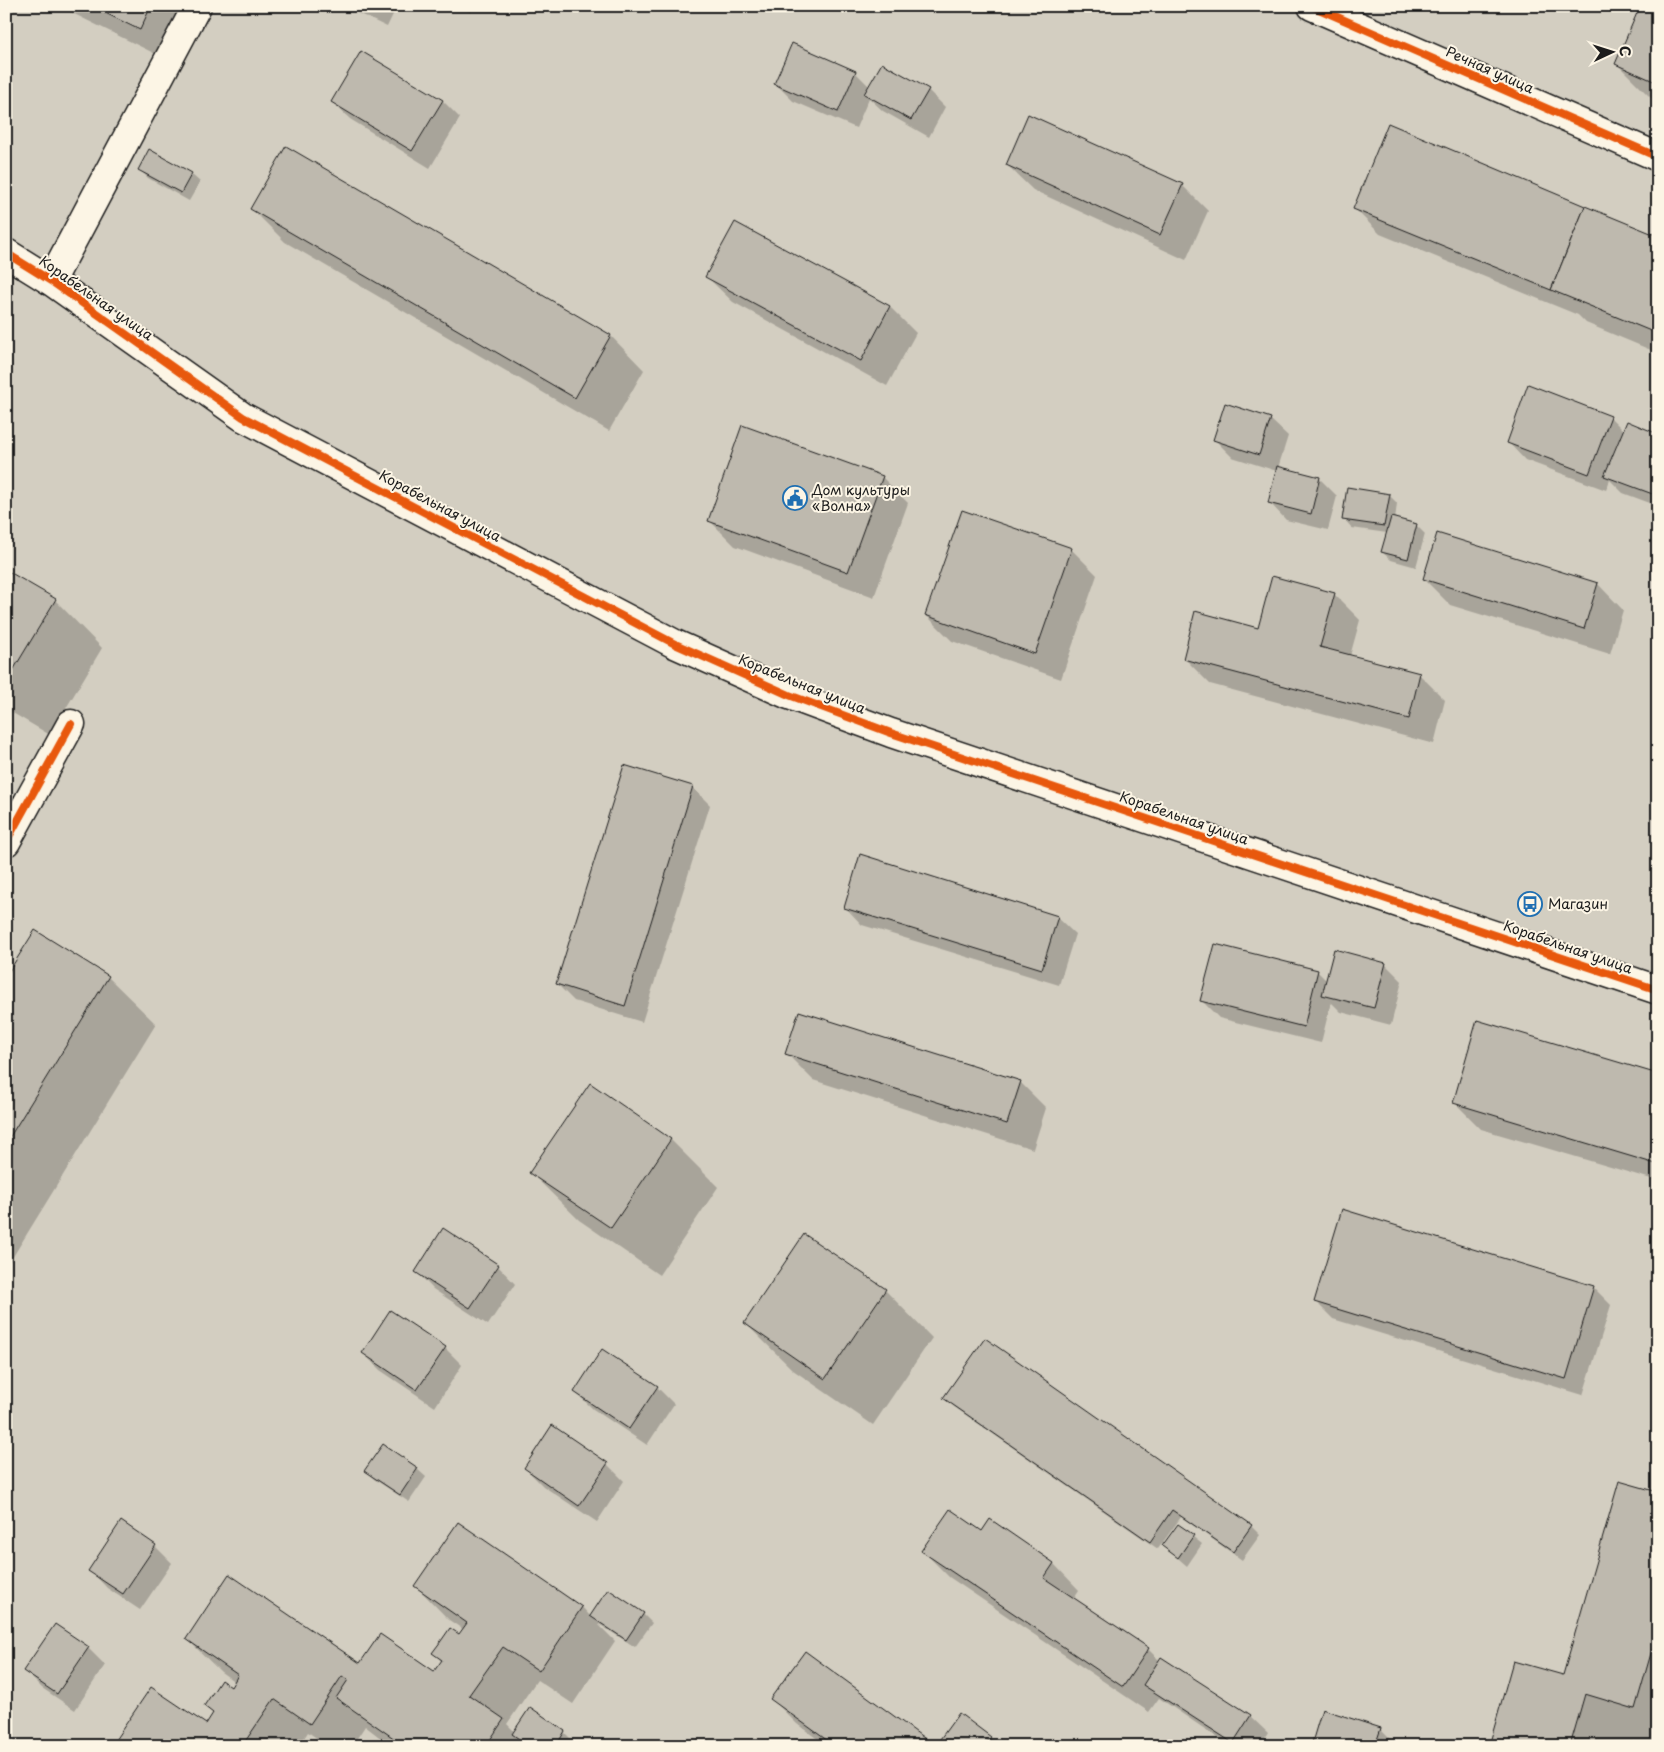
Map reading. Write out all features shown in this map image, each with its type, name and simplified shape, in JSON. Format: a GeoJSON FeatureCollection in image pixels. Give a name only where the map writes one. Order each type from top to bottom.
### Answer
{"type":"FeatureCollection","features":[{"type":"Feature","properties":{"kind":"street"},"geometry":{"type":"LineString","coordinates":[[51,281],[196,6]]}},
{"type":"Feature","properties":{"kind":"street","name":"Речная улица"},"geometry":{"type":"LineString","coordinates":[[1312,6],[1658,157]]}},
{"type":"Feature","properties":{"kind":"street","name":"Корабельная улица"},"geometry":{"type":"LineString","coordinates":[[6,253],[51,281],[243,417],[675,644],[789,695],[901,737],[1658,990]]}},
{"type":"Feature","properties":{"kind":"street"},"geometry":{"type":"LineString","coordinates":[[6,842],[71,724]]}},
{"type":"Feature","properties":{"kind":"shaded area"},"geometry":{"type":"Polygon","coordinates":[[[6,6],[1658,6],[1658,1746],[6,1746],[6,6]]]}},
{"type":"Feature","properties":{"kind":"building"},"geometry":{"type":"Polygon","coordinates":[[[91,6],[151,6],[140,30],[91,6]]]}},
{"type":"Feature","properties":{"kind":"building"},"geometry":{"type":"Polygon","coordinates":[[[1640,6],[1658,6],[1658,83],[1615,64],[1640,6]]]}},
{"type":"Feature","properties":{"kind":"building"},"geometry":{"type":"Polygon","coordinates":[[[792,43],[856,71],[838,112],[774,84],[792,43]]]}},
{"type":"Feature","properties":{"kind":"building"},"geometry":{"type":"Polygon","coordinates":[[[361,51],[443,100],[412,151],[331,102],[361,51]]]}},
{"type":"Feature","properties":{"kind":"building"},"geometry":{"type":"Polygon","coordinates":[[[882,63],[929,89],[911,120],[864,94],[882,63]]]}},
{"type":"Feature","properties":{"kind":"building"},"geometry":{"type":"Polygon","coordinates":[[[1028,114],[1183,184],[1160,235],[1006,165],[1028,114]]]}},
{"type":"Feature","properties":{"kind":"building"},"geometry":{"type":"Polygon","coordinates":[[[1388,123],[1585,206],[1551,290],[1353,209],[1388,123]]]}},
{"type":"Feature","properties":{"kind":"building"},"geometry":{"type":"Polygon","coordinates":[[[286,146],[611,335],[575,398],[250,209],[286,146]]]}},
{"type":"Feature","properties":{"kind":"building"},"geometry":{"type":"Polygon","coordinates":[[[149,149],[192,173],[181,193],[138,170],[149,149]]]}},
{"type":"Feature","properties":{"kind":"building"},"geometry":{"type":"Polygon","coordinates":[[[1585,206],[1658,236],[1658,334],[1551,290],[1585,206]]]}},
{"type":"Feature","properties":{"kind":"building"},"geometry":{"type":"Polygon","coordinates":[[[735,222],[890,306],[861,361],[705,277],[735,222]]]}},
{"type":"Feature","properties":{"kind":"building"},"geometry":{"type":"Polygon","coordinates":[[[1528,384],[1611,416],[1589,474],[1507,443],[1528,384]]]}},
{"type":"Feature","properties":{"kind":"building"},"geometry":{"type":"Polygon","coordinates":[[[1225,403],[1271,418],[1259,455],[1213,440],[1225,403]]]}},
{"type":"Feature","properties":{"kind":"building"},"geometry":{"type":"Polygon","coordinates":[[[1627,421],[1658,434],[1658,496],[1604,476],[1627,421]]]}},
{"type":"Feature","properties":{"kind":"building","name":"Дом культуры «Волна»"},"geometry":{"type":"Polygon","coordinates":[[[742,425],[883,476],[848,572],[708,521],[742,425]]]}},
{"type":"Feature","properties":{"kind":"building"},"geometry":{"type":"Polygon","coordinates":[[[1277,466],[1320,477],[1311,514],[1268,503],[1277,466]]]}},
{"type":"Feature","properties":{"kind":"building"},"geometry":{"type":"Polygon","coordinates":[[[1347,487],[1390,494],[1384,526],[1342,520],[1347,487]]]}},
{"type":"Feature","properties":{"kind":"building"},"geometry":{"type":"Polygon","coordinates":[[[962,510],[1072,548],[1035,654],[925,615],[962,510]]]}},
{"type":"Feature","properties":{"kind":"building"},"geometry":{"type":"Polygon","coordinates":[[[1391,517],[1417,524],[1408,559],[1381,552],[1391,517]]]}},
{"type":"Feature","properties":{"kind":"building"},"geometry":{"type":"Polygon","coordinates":[[[1437,533],[1598,583],[1584,629],[1423,579],[1437,533]]]}},
{"type":"Feature","properties":{"kind":"building"},"geometry":{"type":"Polygon","coordinates":[[[6,570],[56,599],[6,682],[6,570]]]}},
{"type":"Feature","properties":{"kind":"building"},"geometry":{"type":"Polygon","coordinates":[[[1272,576],[1335,593],[1320,647],[1420,673],[1409,719],[1183,659],[1195,611],[1258,628],[1272,576]]]}},
{"type":"Feature","properties":{"kind":"building"},"geometry":{"type":"Polygon","coordinates":[[[624,765],[693,786],[625,1006],[556,984],[624,765]]]}},
{"type":"Feature","properties":{"kind":"building"},"geometry":{"type":"Polygon","coordinates":[[[860,854],[1058,916],[1042,969],[844,908],[860,854]]]}},
{"type":"Feature","properties":{"kind":"building"},"geometry":{"type":"Polygon","coordinates":[[[35,930],[109,976],[6,1143],[6,976],[35,930]]]}},
{"type":"Feature","properties":{"kind":"building"},"geometry":{"type":"Polygon","coordinates":[[[1215,944],[1318,970],[1304,1027],[1200,1001],[1215,944]]]}},
{"type":"Feature","properties":{"kind":"building"},"geometry":{"type":"Polygon","coordinates":[[[1334,949],[1386,963],[1374,1008],[1322,995],[1334,949]]]}},
{"type":"Feature","properties":{"kind":"building"},"geometry":{"type":"Polygon","coordinates":[[[799,1011],[1021,1081],[1007,1124],[785,1054],[799,1011]]]}},
{"type":"Feature","properties":{"kind":"building"},"geometry":{"type":"Polygon","coordinates":[[[1477,1020],[1658,1074],[1658,1158],[1656,1164],[1453,1103],[1477,1020]]]}},
{"type":"Feature","properties":{"kind":"building"},"geometry":{"type":"Polygon","coordinates":[[[590,1083],[671,1139],[611,1228],[529,1173],[590,1083]]]}},
{"type":"Feature","properties":{"kind":"building"},"geometry":{"type":"Polygon","coordinates":[[[1342,1209],[1594,1286],[1566,1379],[1314,1302],[1342,1209]]]}},
{"type":"Feature","properties":{"kind":"building"},"geometry":{"type":"Polygon","coordinates":[[[443,1228],[499,1265],[470,1308],[415,1272],[443,1228]]]}},
{"type":"Feature","properties":{"kind":"building"},"geometry":{"type":"Polygon","coordinates":[[[804,1234],[886,1289],[825,1379],[744,1323],[804,1234]]]}},
{"type":"Feature","properties":{"kind":"building"},"geometry":{"type":"Polygon","coordinates":[[[390,1310],[446,1347],[417,1390],[362,1353],[390,1310]]]}},
{"type":"Feature","properties":{"kind":"building"},"geometry":{"type":"Polygon","coordinates":[[[985,1338],[1252,1525],[1233,1552],[1172,1510],[1150,1542],[943,1398],[985,1338]]]}},
{"type":"Feature","properties":{"kind":"building"},"geometry":{"type":"Polygon","coordinates":[[[602,1349],[658,1386],[629,1429],[574,1392],[602,1349]]]}},
{"type":"Feature","properties":{"kind":"building"},"geometry":{"type":"Polygon","coordinates":[[[552,1425],[608,1463],[579,1506],[524,1468],[552,1425]]]}},
{"type":"Feature","properties":{"kind":"building"},"geometry":{"type":"Polygon","coordinates":[[[383,1444],[418,1468],[400,1495],[364,1471],[383,1444]]]}},
{"type":"Feature","properties":{"kind":"building"},"geometry":{"type":"Polygon","coordinates":[[[1619,1481],[1658,1492],[1658,1629],[1635,1709],[1585,1694],[1570,1746],[1489,1746],[1513,1661],[1563,1675],[1619,1481]]]}},
{"type":"Feature","properties":{"kind":"building"},"geometry":{"type":"Polygon","coordinates":[[[950,1509],[982,1531],[990,1519],[1054,1563],[1044,1578],[1149,1648],[1123,1687],[921,1551],[950,1509]]]}},
{"type":"Feature","properties":{"kind":"building"},"geometry":{"type":"Polygon","coordinates":[[[121,1521],[156,1545],[123,1594],[88,1571],[121,1521]]]}},
{"type":"Feature","properties":{"kind":"building"},"geometry":{"type":"Polygon","coordinates":[[[458,1522],[582,1607],[539,1671],[503,1647],[469,1695],[504,1719],[486,1746],[405,1746],[336,1698],[348,1680],[342,1676],[310,1724],[274,1699],[242,1746],[111,1746],[151,1687],[206,1724],[213,1713],[204,1706],[221,1680],[231,1687],[238,1675],[186,1639],[229,1574],[360,1663],[380,1634],[434,1671],[442,1660],[432,1653],[450,1628],[459,1634],[467,1623],[414,1586],[458,1522]]]}},
{"type":"Feature","properties":{"kind":"building"},"geometry":{"type":"Polygon","coordinates":[[[1178,1524],[1194,1535],[1178,1558],[1162,1546],[1178,1524]]]}},
{"type":"Feature","properties":{"kind":"building"},"geometry":{"type":"Polygon","coordinates":[[[608,1589],[644,1613],[626,1640],[590,1616],[608,1589]]]}},
{"type":"Feature","properties":{"kind":"building"},"geometry":{"type":"Polygon","coordinates":[[[55,1624],[89,1647],[57,1694],[23,1671],[55,1624]]]}},
{"type":"Feature","properties":{"kind":"building"},"geometry":{"type":"Polygon","coordinates":[[[805,1651],[935,1746],[835,1746],[770,1699],[805,1651]]]}},
{"type":"Feature","properties":{"kind":"building"},"geometry":{"type":"Polygon","coordinates":[[[1161,1657],[1251,1715],[1233,1743],[1143,1685],[1161,1657]]]}},
{"type":"Feature","properties":{"kind":"building"},"geometry":{"type":"Polygon","coordinates":[[[530,1707],[565,1731],[556,1746],[529,1746],[512,1734],[530,1707]]]}},
{"type":"Feature","properties":{"kind":"building"},"geometry":{"type":"Polygon","coordinates":[[[1322,1709],[1381,1728],[1375,1746],[1311,1746],[1322,1709]]]}},
{"type":"Feature","properties":{"kind":"building"},"geometry":{"type":"Polygon","coordinates":[[[959,1713],[991,1737],[984,1746],[935,1746],[959,1713]]]}},
{"type":"Feature","properties":{"kind":"cycle path"},"geometry":{"type":"LineString","coordinates":[[1312,6],[1658,157]]}},
{"type":"Feature","properties":{"kind":"cycle path"},"geometry":{"type":"LineString","coordinates":[[6,253],[51,281],[243,417],[675,644],[789,695],[891,733],[1658,990]]}},
{"type":"Feature","properties":{"kind":"cycle path"},"geometry":{"type":"LineString","coordinates":[[6,842],[71,724]]}},
{"type":"Feature","properties":{"kind":"place","name":"Дом культуры «Волна»"},"geometry":{"type":"Point","coordinates":[795,498]}},
{"type":"Feature","properties":{"kind":"place","name":"Магазин"},"geometry":{"type":"Point","coordinates":[1530,904]}}]}
